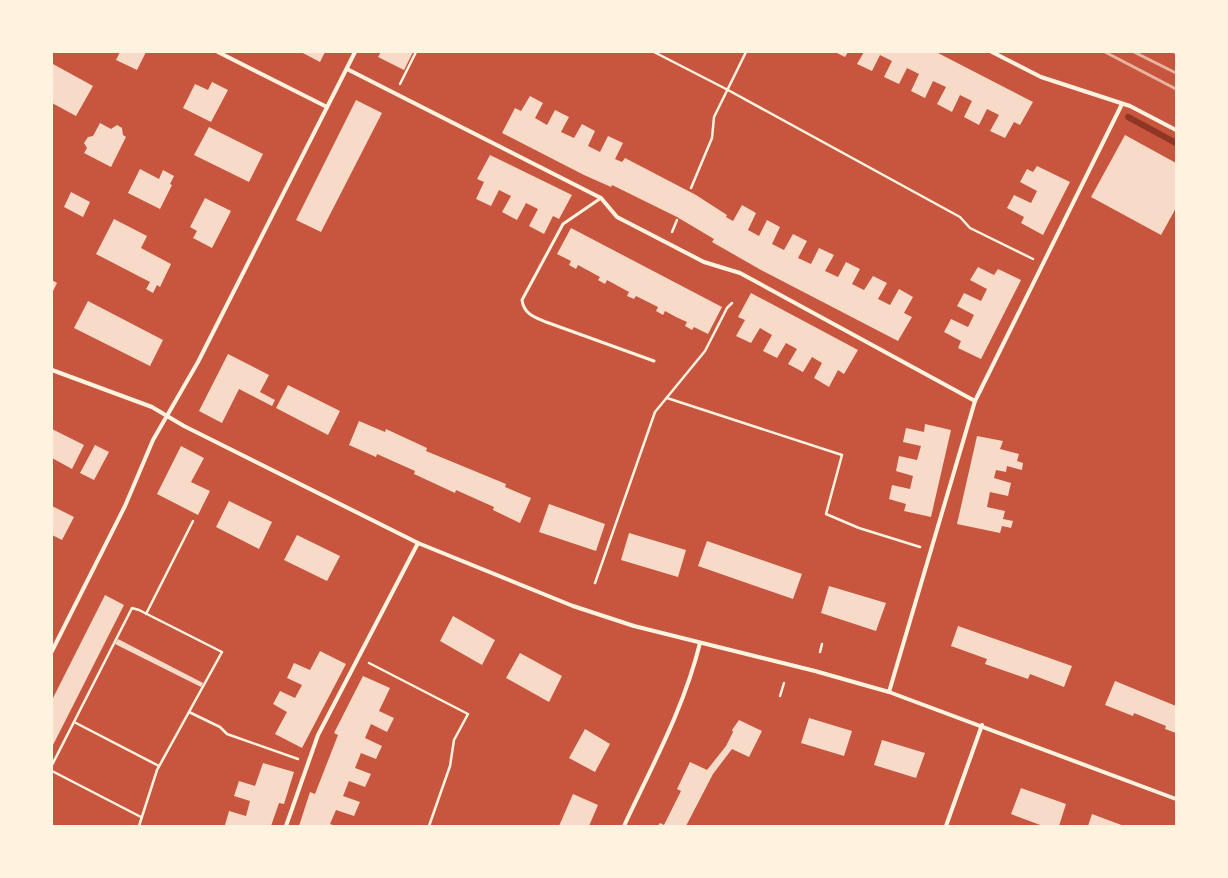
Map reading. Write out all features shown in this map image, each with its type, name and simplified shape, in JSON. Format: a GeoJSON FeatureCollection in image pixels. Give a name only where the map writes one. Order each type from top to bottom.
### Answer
{"type":"FeatureCollection","features":[{"type":"Feature","properties":{"kind":"street"},"geometry":{"type":"LineString","coordinates":[[218,52],[327,107]]}},
{"type":"Feature","properties":{"kind":"street"},"geometry":{"type":"LineString","coordinates":[[52,651],[125,506],[153,440],[198,362],[355,52]]}},
{"type":"Feature","properties":{"kind":"street"},"geometry":{"type":"LineString","coordinates":[[992,52],[1041,77],[1130,106],[1176,130]]}},
{"type":"Feature","properties":{"kind":"street"},"geometry":{"type":"LineString","coordinates":[[346,69],[600,198],[617,217],[704,262],[740,273],[975,401]]}},
{"type":"Feature","properties":{"kind":"street"},"geometry":{"type":"LineString","coordinates":[[889,692],[933,550],[975,401],[1122,104]]}},
{"type":"Feature","properties":{"kind":"street"},"geometry":{"type":"LineString","coordinates":[[52,370],[123,395],[418,544],[573,606],[634,626],[815,671],[889,692],[1176,799]]}},
{"type":"Feature","properties":{"kind":"street"},"geometry":{"type":"LineString","coordinates":[[286,826],[307,762],[318,735],[418,544]]}},
{"type":"Feature","properties":{"kind":"street"},"geometry":{"type":"LineString","coordinates":[[624,826],[681,703],[693,672],[700,643]]}},
{"type":"Feature","properties":{"kind":"street"},"geometry":{"type":"LineString","coordinates":[[946,826],[982,726]]}},
{"type":"Feature","properties":{"kind":"lane"},"geometry":{"type":"LineString","coordinates":[[600,198],[564,224],[522,300],[523,309],[529,315],[546,322],[654,361]]}},
{"type":"Feature","properties":{"kind":"path"},"geometry":{"type":"LineString","coordinates":[[395,94],[416,52]]}},
{"type":"Feature","properties":{"kind":"path"},"geometry":{"type":"LineString","coordinates":[[654,52],[728,90],[960,217],[970,228],[1042,264]]}},
{"type":"Feature","properties":{"kind":"path"},"geometry":{"type":"LineString","coordinates":[[691,188],[712,138],[714,117],[746,52]]}},
{"type":"Feature","properties":{"kind":"path"},"geometry":{"type":"LineString","coordinates":[[595,583],[656,412],[705,351],[727,308],[732,303]]}},
{"type":"Feature","properties":{"kind":"path"},"geometry":{"type":"LineString","coordinates":[[667,398],[842,455],[826,514],[891,539],[933,550]]}},
{"type":"Feature","properties":{"kind":"path"},"geometry":{"type":"LineString","coordinates":[[146,614],[193,521]]}},
{"type":"Feature","properties":{"kind":"path"},"geometry":{"type":"LineString","coordinates":[[52,765],[132,608],[222,652],[159,766],[139,826]]}},
{"type":"Feature","properties":{"kind":"path"},"geometry":{"type":"LineString","coordinates":[[820,652],[822,644]]}},
{"type":"Feature","properties":{"kind":"path"},"geometry":{"type":"LineString","coordinates":[[359,658],[468,714],[454,740],[450,766],[429,826]]}},
{"type":"Feature","properties":{"kind":"path"},"geometry":{"type":"LineString","coordinates":[[780,696],[784,683]]}},
{"type":"Feature","properties":{"kind":"path"},"geometry":{"type":"LineString","coordinates":[[189,712],[220,727],[227,734],[307,762]]}},
{"type":"Feature","properties":{"kind":"path"},"geometry":{"type":"LineString","coordinates":[[74,722],[159,766]]}},
{"type":"Feature","properties":{"kind":"path"},"geometry":{"type":"LineString","coordinates":[[52,771],[141,817]]}},
{"type":"Feature","properties":{"kind":"building"},"geometry":{"type":"Polygon","coordinates":[[[120,52],[146,52],[137,70],[116,60],[120,52]]]}},
{"type":"Feature","properties":{"kind":"building"},"geometry":{"type":"Polygon","coordinates":[[[301,52],[325,52],[320,62],[301,52]]]}},
{"type":"Feature","properties":{"kind":"building"},"geometry":{"type":"Polygon","coordinates":[[[381,52],[413,52],[404,70],[378,57],[381,52]]]}},
{"type":"Feature","properties":{"kind":"building"},"geometry":{"type":"Polygon","coordinates":[[[835,52],[848,52],[845,57],[835,52]]]}},
{"type":"Feature","properties":{"kind":"building"},"geometry":{"type":"Polygon","coordinates":[[[864,52],[936,52],[1033,102],[1020,125],[1014,122],[1005,138],[990,131],[999,115],[987,109],[979,125],[964,117],[972,101],[960,95],[952,112],[937,104],[946,87],[933,81],[925,98],[911,91],[919,74],[907,68],[899,84],[884,77],[892,61],[880,55],[872,71],[857,64],[864,52]]]}},
{"type":"Feature","properties":{"kind":"building"},"geometry":{"type":"Polygon","coordinates":[[[53,64],[93,86],[76,116],[52,103],[53,64]]]}},
{"type":"Feature","properties":{"kind":"building"},"geometry":{"type":"Polygon","coordinates":[[[212,82],[228,90],[211,122],[183,108],[195,84],[208,90],[212,82]]]}},
{"type":"Feature","properties":{"kind":"building"},"geometry":{"type":"Polygon","coordinates":[[[530,96],[543,103],[535,118],[547,125],[555,110],[569,117],[561,132],[574,138],[582,124],[595,131],[588,146],[600,152],[608,136],[623,143],[615,159],[622,162],[625,158],[696,195],[727,215],[726,217],[733,221],[742,205],[756,213],[748,230],[759,236],[767,220],[780,227],[772,244],[784,250],[793,234],[807,241],[798,258],[811,264],[819,248],[834,255],[825,271],[838,277],[846,262],[860,269],[852,284],[864,290],[873,276],[887,283],[878,299],[890,305],[899,289],[913,297],[904,313],[912,317],[898,341],[761,270],[712,242],[714,239],[677,217],[612,185],[611,187],[584,175],[502,133],[515,108],[521,111],[530,96]]]}},
{"type":"Feature","properties":{"kind":"building"},"geometry":{"type":"Polygon","coordinates":[[[356,100],[382,113],[321,232],[296,220],[356,100]]]}},
{"type":"Feature","properties":{"kind":"building"},"geometry":{"type":"Polygon","coordinates":[[[100,123],[111,129],[117,125],[122,128],[123,135],[126,137],[111,167],[84,153],[87,148],[84,143],[88,137],[93,136],[100,123]]]}},
{"type":"Feature","properties":{"kind":"building"},"geometry":{"type":"Polygon","coordinates":[[[209,127],[263,154],[249,182],[194,155],[209,127]]]}},
{"type":"Feature","properties":{"kind":"building"},"geometry":{"type":"Polygon","coordinates":[[[1125,135],[1176,163],[1176,208],[1161,235],[1091,197],[1125,135]]]}},
{"type":"Feature","properties":{"kind":"building"},"geometry":{"type":"Polygon","coordinates":[[[490,155],[572,195],[559,219],[553,216],[544,234],[529,226],[538,209],[526,203],[517,220],[502,212],[511,196],[499,190],[491,206],[476,199],[484,182],[477,179],[490,155]]]}},
{"type":"Feature","properties":{"kind":"building"},"geometry":{"type":"Polygon","coordinates":[[[1037,166],[1070,182],[1043,235],[1021,223],[1024,217],[1007,208],[1014,195],[1031,203],[1037,191],[1020,182],[1027,169],[1033,172],[1037,166]]]}},
{"type":"Feature","properties":{"kind":"building"},"geometry":{"type":"Polygon","coordinates":[[[140,169],[159,179],[163,170],[174,176],[170,184],[172,185],[160,209],[128,193],[140,169]]]}},
{"type":"Feature","properties":{"kind":"building"},"geometry":{"type":"Polygon","coordinates":[[[71,192],[90,202],[83,217],[64,207],[71,192]]]}},
{"type":"Feature","properties":{"kind":"building"},"geometry":{"type":"Polygon","coordinates":[[[205,198],[231,211],[212,248],[193,238],[197,231],[190,227],[205,198]]]}},
{"type":"Feature","properties":{"kind":"building"},"geometry":{"type":"Polygon","coordinates":[[[114,219],[147,236],[141,248],[171,264],[160,287],[157,285],[153,293],[146,289],[150,282],[96,254],[114,219]]]}},
{"type":"Feature","properties":{"kind":"building"},"geometry":{"type":"Polygon","coordinates":[[[571,228],[722,307],[708,334],[694,327],[692,330],[685,326],[687,322],[665,311],[663,315],[656,311],[658,307],[636,296],[634,299],[627,296],[629,292],[607,280],[605,284],[598,280],[600,277],[578,265],[576,269],[569,265],[571,261],[557,254],[571,228]]]}},
{"type":"Feature","properties":{"kind":"building"},"geometry":{"type":"Polygon","coordinates":[[[978,267],[994,275],[998,269],[1021,280],[981,359],[958,348],[961,341],[944,332],[951,319],[968,327],[974,315],[957,306],[964,293],[981,301],[987,289],[970,280],[978,267]]]}},
{"type":"Feature","properties":{"kind":"building"},"geometry":{"type":"Polygon","coordinates":[[[52,280],[57,283],[52,293],[52,280]]]}},
{"type":"Feature","properties":{"kind":"building"},"geometry":{"type":"Polygon","coordinates":[[[751,293],[858,350],[844,374],[838,370],[829,387],[814,378],[822,363],[812,357],[803,372],[788,364],[797,349],[786,343],[777,358],[763,351],[772,335],[760,328],[751,343],[736,336],[745,320],[738,317],[751,293]]]}},
{"type":"Feature","properties":{"kind":"building"},"geometry":{"type":"Polygon","coordinates":[[[88,301],[163,340],[150,366],[74,328],[88,301]]]}},
{"type":"Feature","properties":{"kind":"building"},"geometry":{"type":"Polygon","coordinates":[[[228,354],[269,375],[260,392],[275,400],[272,406],[239,389],[222,423],[199,411],[228,354]]]}},
{"type":"Feature","properties":{"kind":"building"},"geometry":{"type":"Polygon","coordinates":[[[288,385],[340,411],[328,435],[276,408],[288,385]]]}},
{"type":"Feature","properties":{"kind":"building"},"geometry":{"type":"Polygon","coordinates":[[[359,421],[385,432],[386,429],[427,448],[426,451],[506,484],[505,487],[531,498],[520,523],[493,510],[494,507],[456,490],[455,493],[414,474],[415,471],[377,454],[376,457],[349,445],[359,421]]]}},
{"type":"Feature","properties":{"kind":"building"},"geometry":{"type":"Polygon","coordinates":[[[925,424],[951,430],[931,517],[904,511],[906,504],[889,499],[892,485],[910,489],[913,476],[896,471],[899,456],[917,460],[921,446],[903,442],[906,428],[924,432],[925,424]]]}},
{"type":"Feature","properties":{"kind":"building"},"geometry":{"type":"Polygon","coordinates":[[[52,429],[84,445],[72,469],[52,458],[52,429]]]}},
{"type":"Feature","properties":{"kind":"building"},"geometry":{"type":"Polygon","coordinates":[[[977,436],[1003,441],[1000,449],[1019,454],[1017,461],[1023,463],[1022,470],[1007,466],[1006,472],[996,470],[994,478],[1011,483],[1008,496],[990,492],[987,507],[1005,511],[1003,519],[1013,521],[1011,528],[1002,526],[1000,533],[957,524],[977,436]]]}},
{"type":"Feature","properties":{"kind":"building"},"geometry":{"type":"Polygon","coordinates":[[[95,445],[109,452],[94,480],[80,473],[95,445]]]}},
{"type":"Feature","properties":{"kind":"building"},"geometry":{"type":"Polygon","coordinates":[[[181,446],[204,458],[191,482],[210,491],[198,515],[157,494],[181,446]]]}},
{"type":"Feature","properties":{"kind":"building"},"geometry":{"type":"Polygon","coordinates":[[[229,501],[272,522],[259,549],[216,527],[229,501]]]}},
{"type":"Feature","properties":{"kind":"building"},"geometry":{"type":"Polygon","coordinates":[[[549,504],[605,524],[596,551],[539,532],[549,504]]]}},
{"type":"Feature","properties":{"kind":"building"},"geometry":{"type":"Polygon","coordinates":[[[52,506],[74,517],[62,540],[52,535],[52,506]]]}},
{"type":"Feature","properties":{"kind":"building"},"geometry":{"type":"Polygon","coordinates":[[[629,533],[686,550],[678,577],[621,560],[629,533]]]}},
{"type":"Feature","properties":{"kind":"building"},"geometry":{"type":"Polygon","coordinates":[[[297,535],[340,556],[327,581],[284,560],[297,535]]]}},
{"type":"Feature","properties":{"kind":"building"},"geometry":{"type":"Polygon","coordinates":[[[707,541],[802,574],[793,599],[698,566],[707,541]]]}},
{"type":"Feature","properties":{"kind":"building"},"geometry":{"type":"Polygon","coordinates":[[[829,586],[886,603],[876,631],[821,613],[829,586]]]}},
{"type":"Feature","properties":{"kind":"building"},"geometry":{"type":"Polygon","coordinates":[[[105,595],[124,605],[52,747],[52,700],[105,595]]]}},
{"type":"Feature","properties":{"kind":"building"},"geometry":{"type":"Polygon","coordinates":[[[453,616],[495,640],[482,665],[440,641],[453,616]]]}},
{"type":"Feature","properties":{"kind":"building"},"geometry":{"type":"Polygon","coordinates":[[[958,626],[1072,666],[1064,687],[1030,674],[1028,679],[985,664],[987,659],[951,646],[958,626]]]}},
{"type":"Feature","properties":{"kind":"building"},"geometry":{"type":"Polygon","coordinates":[[[118,639],[203,683],[201,687],[115,644],[118,639]]]}},
{"type":"Feature","properties":{"kind":"building"},"geometry":{"type":"Polygon","coordinates":[[[320,651],[346,664],[302,748],[275,734],[287,712],[273,704],[280,691],[295,698],[302,685],[287,678],[294,663],[310,670],[320,651]]]}},
{"type":"Feature","properties":{"kind":"building"},"geometry":{"type":"Polygon","coordinates":[[[520,653],[562,676],[549,702],[506,678],[520,653]]]}},
{"type":"Feature","properties":{"kind":"building"},"geometry":{"type":"Polygon","coordinates":[[[363,676],[390,688],[379,711],[394,718],[387,732],[371,724],[365,738],[382,746],[376,759],[361,753],[355,768],[371,774],[365,787],[349,781],[343,796],[360,802],[354,816],[336,810],[330,824],[335,826],[299,826],[310,792],[315,794],[338,735],[334,733],[363,676]]]}},
{"type":"Feature","properties":{"kind":"building"},"geometry":{"type":"Polygon","coordinates":[[[1115,681],[1176,706],[1176,733],[1165,729],[1166,726],[1134,713],[1133,716],[1105,705],[1115,681]]]}},
{"type":"Feature","properties":{"kind":"building"},"geometry":{"type":"Polygon","coordinates":[[[809,718],[852,731],[844,756],[801,743],[809,718]]]}},
{"type":"Feature","properties":{"kind":"building"},"geometry":{"type":"Polygon","coordinates":[[[739,720],[762,731],[749,757],[732,749],[713,774],[686,826],[658,826],[660,823],[664,825],[681,791],[677,789],[690,762],[707,770],[726,746],[733,732],[732,730],[739,720]]]}},
{"type":"Feature","properties":{"kind":"building"},"geometry":{"type":"Polygon","coordinates":[[[585,729],[610,744],[595,772],[569,758],[585,729]]]}},
{"type":"Feature","properties":{"kind":"building"},"geometry":{"type":"Polygon","coordinates":[[[882,740],[925,753],[916,778],[874,765],[882,740]]]}},
{"type":"Feature","properties":{"kind":"building"},"geometry":{"type":"Polygon","coordinates":[[[263,763],[294,772],[284,804],[279,803],[271,826],[225,825],[229,811],[246,816],[250,801],[234,796],[239,781],[255,786],[263,763]]]}},
{"type":"Feature","properties":{"kind":"building"},"geometry":{"type":"Polygon","coordinates":[[[1021,788],[1066,804],[1059,826],[1043,826],[1011,814],[1021,788]]]}},
{"type":"Feature","properties":{"kind":"building"},"geometry":{"type":"Polygon","coordinates":[[[573,794],[598,805],[589,826],[559,826],[573,794]]]}},
{"type":"Feature","properties":{"kind":"building"},"geometry":{"type":"Polygon","coordinates":[[[1092,814],[1124,826],[1088,826],[1092,814]]]}},
{"type":"Feature","properties":{"kind":"waterway"},"geometry":{"type":"LineString","coordinates":[[1128,117],[1176,143]]}},
{"type":"Feature","properties":{"kind":"railway"},"geometry":{"type":"LineString","coordinates":[[1105,52],[1176,89]]}},
{"type":"Feature","properties":{"kind":"railway"},"geometry":{"type":"LineString","coordinates":[[1134,52],[1176,73]]}}]}
